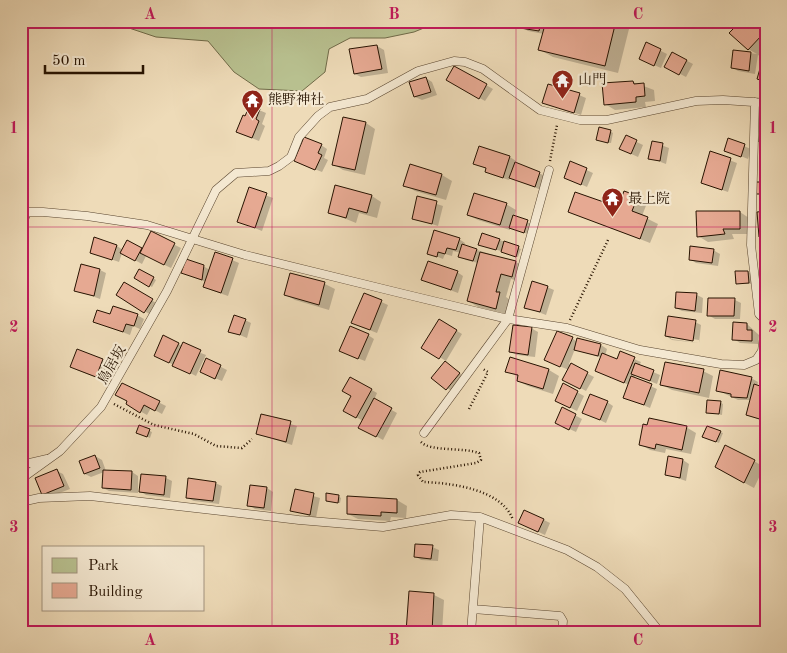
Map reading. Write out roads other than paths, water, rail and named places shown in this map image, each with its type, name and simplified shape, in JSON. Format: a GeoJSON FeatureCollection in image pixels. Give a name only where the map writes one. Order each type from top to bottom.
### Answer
{"type":"FeatureCollection","features":[{"type":"Feature","properties":{"kind":"lane","name":"鳥居坂"},"geometry":{"type":"LineString","coordinates":[[21,479],[51,458],[73,438],[106,400],[193,239],[216,190],[236,174],[269,171],[279,166],[291,157],[299,137],[318,116],[330,107],[366,99],[382,92],[395,82],[431,66],[454,61],[483,69],[540,110],[580,120],[607,120],[696,101],[766,103]]}},
{"type":"Feature","properties":{"kind":"lane"},"geometry":{"type":"LineString","coordinates":[[21,227],[24,212],[87,216],[147,225],[255,257],[508,319],[567,328],[666,355],[721,364],[744,365],[756,360],[762,351],[766,320],[760,314],[751,245],[755,102]]}},
{"type":"Feature","properties":{"kind":"lane"},"geometry":{"type":"LineString","coordinates":[[424,433],[508,319],[549,170]]}},
{"type":"Feature","properties":{"kind":"lane"},"geometry":{"type":"LineString","coordinates":[[21,465],[51,458]]}},
{"type":"Feature","properties":{"kind":"lane"},"geometry":{"type":"LineString","coordinates":[[21,502],[39,498],[90,496],[299,520],[383,527],[451,515],[480,517],[567,550],[597,566],[625,589],[660,632]]}},
{"type":"Feature","properties":{"kind":"lane"},"geometry":{"type":"LineString","coordinates":[[472,632],[480,517]]}},
{"type":"Feature","properties":{"kind":"lane"},"geometry":{"type":"LineString","coordinates":[[473,609],[560,616],[563,620],[562,632]]}},
{"type":"Feature","properties":{"kind":"place","name":"山門"},"geometry":{"type":"Point","coordinates":[562,99]}},
{"type":"Feature","properties":{"kind":"place","name":"熊野神社"},"geometry":{"type":"Point","coordinates":[252,119]}},
{"type":"Feature","properties":{"kind":"place","name":"最上院"},"geometry":{"type":"Point","coordinates":[612,218]}}]}
